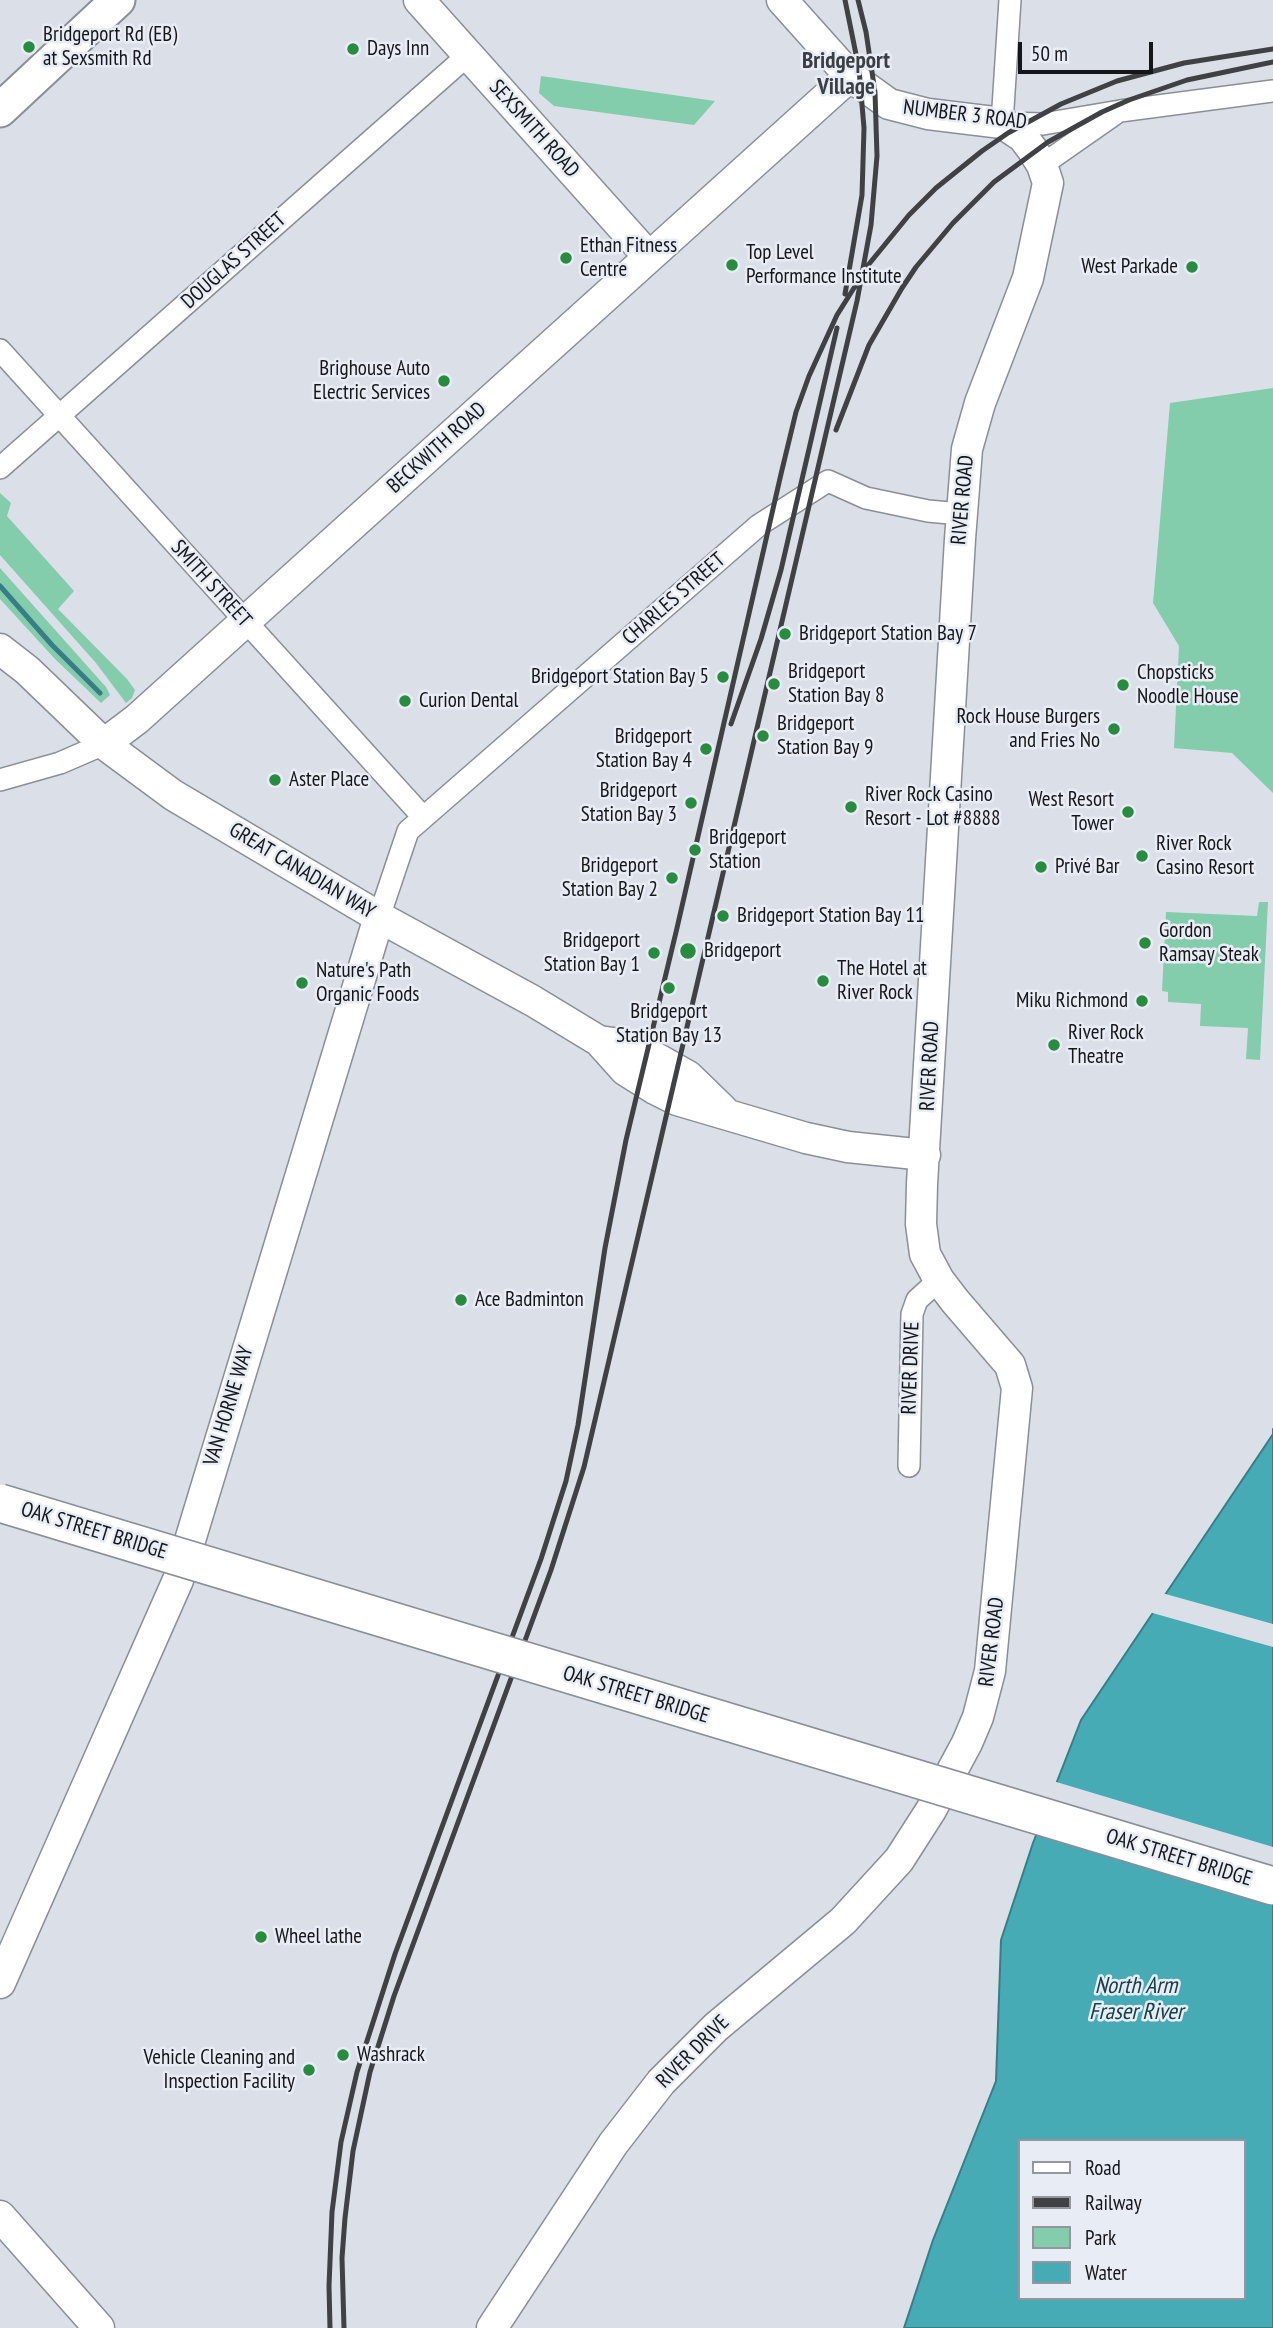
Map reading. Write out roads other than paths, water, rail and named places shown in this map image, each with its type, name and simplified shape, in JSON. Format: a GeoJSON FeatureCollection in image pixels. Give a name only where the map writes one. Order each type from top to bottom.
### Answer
{"type":"FeatureCollection","features":[{"type":"Feature","properties":{"kind":"highway","name":"OAK STREET BRIDGE"},"geometry":{"type":"LineString","coordinates":[[0,1483],[1273,1866]]}},
{"type":"Feature","properties":{"kind":"highway","name":"OAK STREET BRIDGE"},"geometry":{"type":"LineString","coordinates":[[0,1503],[1273,1886]]}},
{"type":"Feature","properties":{"kind":"main road"},"geometry":{"type":"LineString","coordinates":[[0,110],[118,0]]}},
{"type":"Feature","properties":{"kind":"street","name":"SEXSMITH ROAD"},"geometry":{"type":"LineString","coordinates":[[419,0],[649,257]]}},
{"type":"Feature","properties":{"kind":"street","name":"NUMBER 3 ROAD"},"geometry":{"type":"LineString","coordinates":[[782,0],[850,76],[889,104],[928,114],[1002,123],[1043,124],[1273,91]]}},
{"type":"Feature","properties":{"kind":"street"},"geometry":{"type":"LineString","coordinates":[[1010,0],[1002,123],[1023,137],[1042,165],[1119,111]]}},
{"type":"Feature","properties":{"kind":"street","name":"DOUGLAS STREET"},"geometry":{"type":"LineString","coordinates":[[0,468],[468,55]]}},
{"type":"Feature","properties":{"kind":"street","name":"BECKWITH ROAD"},"geometry":{"type":"LineString","coordinates":[[0,780],[60,763],[104,744],[137,719],[850,76]]}},
{"type":"Feature","properties":{"kind":"street","name":"RIVER ROAD"},"geometry":{"type":"LineString","coordinates":[[932,1810],[978,1717],[990,1671],[1017,1399],[1015,1377],[1010,1365],[939,1280],[925,1254],[922,1238],[961,514],[967,449],[980,403],[1028,278],[1048,183],[1042,165]]}},
{"type":"Feature","properties":{"kind":"street","name":"SMITH STREET"},"geometry":{"type":"LineString","coordinates":[[0,350],[423,817]]}},
{"type":"Feature","properties":{"kind":"street","name":"CHARLES STREET"},"geometry":{"type":"LineString","coordinates":[[423,817],[759,526],[828,481],[866,498],[928,511],[961,514]]}},
{"type":"Feature","properties":{"kind":"street","name":"GREAT CANADIAN WAY"},"geometry":{"type":"LineString","coordinates":[[0,632],[27,670]]}},
{"type":"Feature","properties":{"kind":"street","name":"GREAT CANADIAN WAY"},"geometry":{"type":"LineString","coordinates":[[0,649],[27,670],[104,744],[173,795],[379,917],[533,1001],[598,1041],[625,1070],[655,1089],[677,1100],[806,1138],[848,1147],[925,1155]]}},
{"type":"Feature","properties":{"kind":"street","name":"VAN HORNE WAY"},"geometry":{"type":"LineString","coordinates":[[0,1983],[178,1580],[379,917],[408,831],[423,817]]}},
{"type":"Feature","properties":{"kind":"street","name":"RIVER DRIVE"},"geometry":{"type":"LineString","coordinates":[[909,1466],[912,1314],[917,1300],[939,1280]]}},
{"type":"Feature","properties":{"kind":"street","name":"RIVER DRIVE"},"geometry":{"type":"LineString","coordinates":[[492,2328],[613,2144],[661,2082],[716,2027],[862,1903],[900,1860],[932,1810]]}},
{"type":"Feature","properties":{"kind":"street"},"geometry":{"type":"LineString","coordinates":[[0,2216],[99,2328]]}},
{"type":"Feature","properties":{"kind":"water","name":"North Arm Fraser River"},"geometry":{"type":"Polygon","coordinates":[[[1273,1434],[1273,2328],[904,2328],[933,2240],[996,2081],[1001,1940],[1033,1843],[1081,1720],[1273,1434]]]}},
{"type":"Feature","properties":{"kind":"waterway"},"geometry":{"type":"LineString","coordinates":[[0,586],[52,645],[100,693]]}},
{"type":"Feature","properties":{"kind":"railway"},"geometry":{"type":"LineString","coordinates":[[845,0],[859,69],[864,128],[862,195],[845,294]]}},
{"type":"Feature","properties":{"kind":"railway"},"geometry":{"type":"LineString","coordinates":[[344,2328],[342,2258],[345,2218],[353,2151],[370,2072],[394,1996],[551,1570],[584,1467],[857,301],[871,225],[877,156],[875,92],[858,0]]}},
{"type":"Feature","properties":{"kind":"railway"},"geometry":{"type":"LineString","coordinates":[[330,2328],[332,2212],[341,2142],[357,2072],[395,1954],[541,1559],[566,1481],[578,1425],[605,1248],[626,1140],[781,474],[796,412],[809,376],[837,315],[869,264],[909,215],[936,188],[982,151],[1008,133],[1061,104],[1117,81],[1184,63],[1273,49]]}},
{"type":"Feature","properties":{"kind":"railway"},"geometry":{"type":"LineString","coordinates":[[836,430],[869,345],[902,288],[953,223],[994,182],[1048,142],[1129,100],[1187,80],[1273,62]]}},
{"type":"Feature","properties":{"kind":"railway"},"geometry":{"type":"LineString","coordinates":[[731,724],[761,639],[781,570],[837,328]]}},
{"type":"Feature","properties":{"kind":"place","name":"Bridgeport Rd (EB) at Sexsmith Rd"},"geometry":{"type":"Point","coordinates":[29,47]}},
{"type":"Feature","properties":{"kind":"place","name":"Days Inn"},"geometry":{"type":"Point","coordinates":[353,49]}},
{"type":"Feature","properties":{"kind":"place","name":"Ethan Fitness Centre"},"geometry":{"type":"Point","coordinates":[566,258]}},
{"type":"Feature","properties":{"kind":"place","name":"Top Level Performance Institute"},"geometry":{"type":"Point","coordinates":[732,265]}},
{"type":"Feature","properties":{"kind":"place","name":"West Parkade"},"geometry":{"type":"Point","coordinates":[1192,267]}},
{"type":"Feature","properties":{"kind":"place","name":"Brighouse Auto Electric Services"},"geometry":{"type":"Point","coordinates":[444,381]}},
{"type":"Feature","properties":{"kind":"place","name":"Bridgeport Station Bay 7"},"geometry":{"type":"Point","coordinates":[785,634]}},
{"type":"Feature","properties":{"kind":"place","name":"Bridgeport Station Bay 5"},"geometry":{"type":"Point","coordinates":[723,677]}},
{"type":"Feature","properties":{"kind":"place","name":"Bridgeport Station Bay 8"},"geometry":{"type":"Point","coordinates":[774,684]}},
{"type":"Feature","properties":{"kind":"place","name":"Chopsticks Noodle House"},"geometry":{"type":"Point","coordinates":[1123,685]}},
{"type":"Feature","properties":{"kind":"place","name":"Curion Dental"},"geometry":{"type":"Point","coordinates":[405,701]}},
{"type":"Feature","properties":{"kind":"place","name":"Rock House Burgers and Fries No"},"geometry":{"type":"Point","coordinates":[1114,729]}},
{"type":"Feature","properties":{"kind":"place","name":"Bridgeport Station Bay 9"},"geometry":{"type":"Point","coordinates":[763,736]}},
{"type":"Feature","properties":{"kind":"place","name":"Bridgeport Station Bay 4"},"geometry":{"type":"Point","coordinates":[706,749]}},
{"type":"Feature","properties":{"kind":"place","name":"Aster Place"},"geometry":{"type":"Point","coordinates":[275,780]}},
{"type":"Feature","properties":{"kind":"place","name":"Bridgeport Station Bay 3"},"geometry":{"type":"Point","coordinates":[691,803]}},
{"type":"Feature","properties":{"kind":"place","name":"River Rock Casino Resort - Lot #8888"},"geometry":{"type":"Point","coordinates":[851,807]}},
{"type":"Feature","properties":{"kind":"place","name":"West Resort Tower"},"geometry":{"type":"Point","coordinates":[1128,812]}},
{"type":"Feature","properties":{"kind":"place","name":"Bridgeport Station"},"geometry":{"type":"Point","coordinates":[695,850]}},
{"type":"Feature","properties":{"kind":"place","name":"River Rock Casino Resort"},"geometry":{"type":"Point","coordinates":[1142,856]}},
{"type":"Feature","properties":{"kind":"place","name":"Privé Bar"},"geometry":{"type":"Point","coordinates":[1041,867]}},
{"type":"Feature","properties":{"kind":"place","name":"Bridgeport Station Bay 2"},"geometry":{"type":"Point","coordinates":[672,878]}},
{"type":"Feature","properties":{"kind":"place","name":"Bridgeport Station Bay 11"},"geometry":{"type":"Point","coordinates":[723,916]}},
{"type":"Feature","properties":{"kind":"place","name":"Gordon Ramsay Steak"},"geometry":{"type":"Point","coordinates":[1145,943]}},
{"type":"Feature","properties":{"kind":"place","name":"Bridgeport"},"geometry":{"type":"Point","coordinates":[688,951]}},
{"type":"Feature","properties":{"kind":"place","name":"Bridgeport Station Bay 1"},"geometry":{"type":"Point","coordinates":[654,953]}},
{"type":"Feature","properties":{"kind":"place","name":"The Hotel at River Rock"},"geometry":{"type":"Point","coordinates":[823,981]}},
{"type":"Feature","properties":{"kind":"place","name":"Nature's Path Organic Foods"},"geometry":{"type":"Point","coordinates":[302,983]}},
{"type":"Feature","properties":{"kind":"place","name":"Bridgeport Station Bay 13"},"geometry":{"type":"Point","coordinates":[669,988]}},
{"type":"Feature","properties":{"kind":"place","name":"Miku Richmond"},"geometry":{"type":"Point","coordinates":[1142,1001]}},
{"type":"Feature","properties":{"kind":"place","name":"River Rock Theatre"},"geometry":{"type":"Point","coordinates":[1054,1045]}},
{"type":"Feature","properties":{"kind":"place","name":"Ace Badminton"},"geometry":{"type":"Point","coordinates":[461,1300]}},
{"type":"Feature","properties":{"kind":"place","name":"Wheel lathe"},"geometry":{"type":"Point","coordinates":[261,1937]}},
{"type":"Feature","properties":{"kind":"place","name":"Washrack"},"geometry":{"type":"Point","coordinates":[343,2055]}},
{"type":"Feature","properties":{"kind":"place","name":"Vehicle Cleaning and Inspection Facility"},"geometry":{"type":"Point","coordinates":[309,2070]}},
{"type":"Feature","properties":{"kind":"district","name":"Bridgeport Village"},"geometry":{"type":"Point","coordinates":[846,74]}}]}
